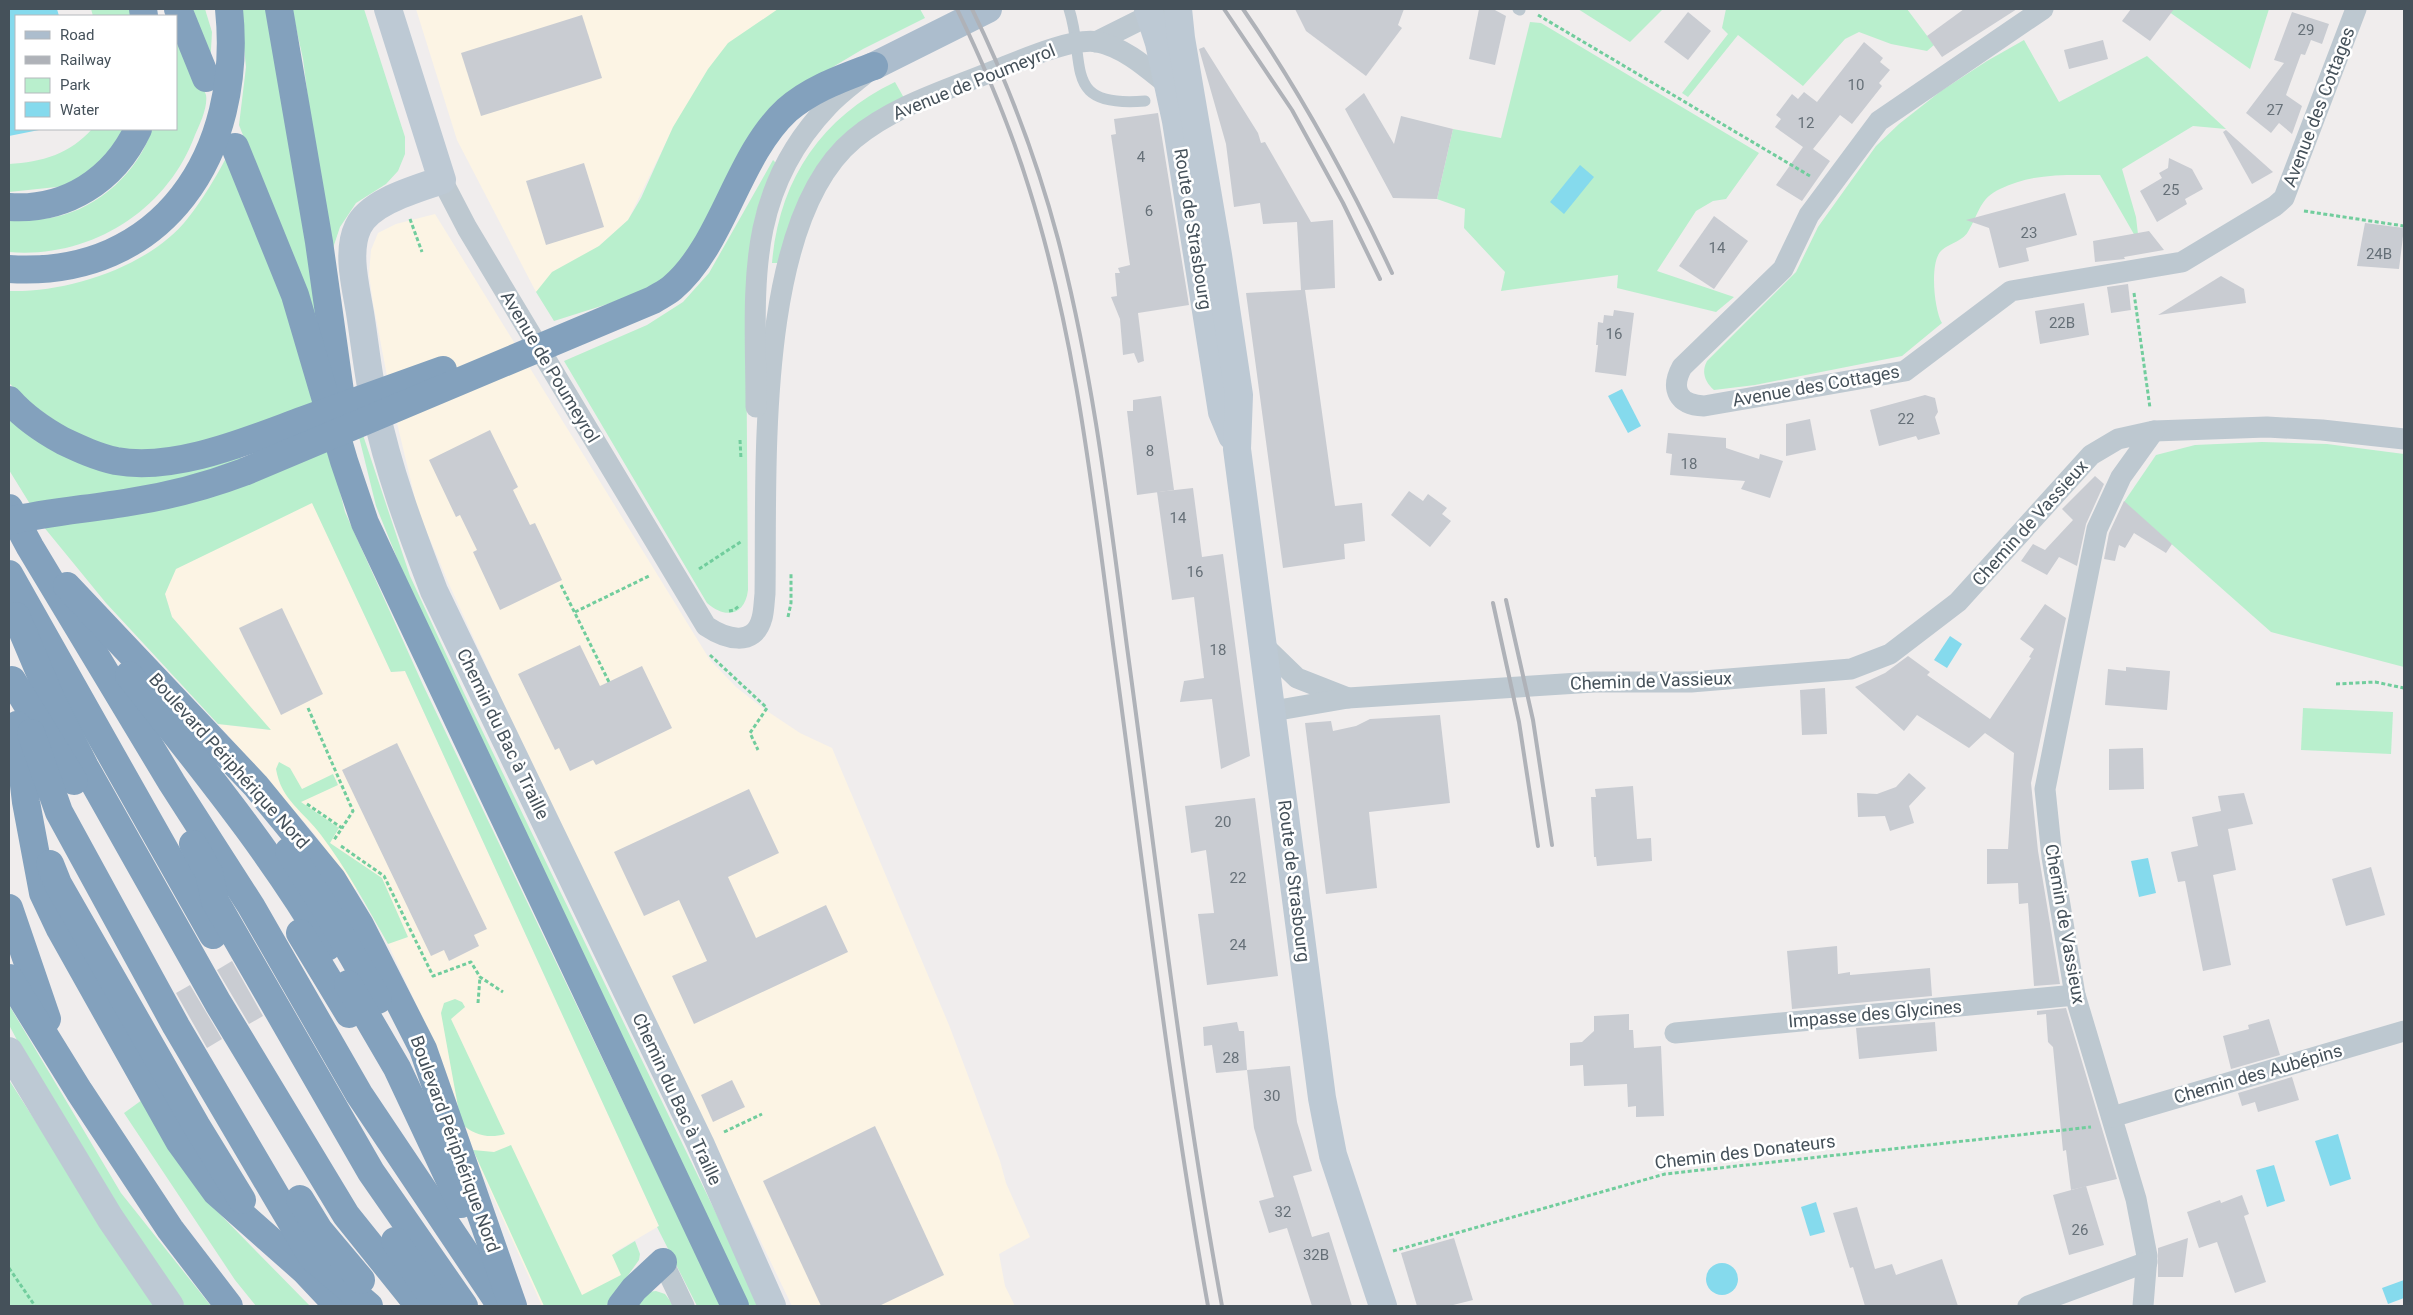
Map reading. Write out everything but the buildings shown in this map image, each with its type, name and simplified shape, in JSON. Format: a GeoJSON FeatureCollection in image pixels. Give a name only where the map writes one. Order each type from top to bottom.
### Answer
{"type":"FeatureCollection","features":[{"type":"Feature","properties":{"kind":"highway"},"geometry":{"type":"LineString","coordinates":[[178,9],[206,78]]}},
{"type":"Feature","properties":{"kind":"highway"},"geometry":{"type":"LineString","coordinates":[[214,9],[224,47],[228,96]]}},
{"type":"Feature","properties":{"kind":"highway"},"geometry":{"type":"LineString","coordinates":[[9,269],[39,270],[70,266],[103,255],[133,242],[158,222],[180,200],[200,173],[218,132],[228,96],[231,61],[229,9]]}},
{"type":"Feature","properties":{"kind":"highway"},"geometry":{"type":"LineString","coordinates":[[279,9],[319,242],[355,494]]}},
{"type":"Feature","properties":{"kind":"highway"},"geometry":{"type":"LineString","coordinates":[[9,400],[32,422],[52,435],[85,451],[118,461],[153,462],[184,458],[276,444],[616,316],[653,300],[672,288],[690,269],[703,249],[756,150],[786,111],[810,93],[834,81],[874,66]]}},
{"type":"Feature","properties":{"kind":"highway"},"geometry":{"type":"LineString","coordinates":[[9,207],[44,205],[67,199],[87,189],[117,164],[128,149],[138,130]]}},
{"type":"Feature","properties":{"kind":"highway"},"geometry":{"type":"LineString","coordinates":[[235,147],[295,295],[365,523],[735,1306]]}},
{"type":"Feature","properties":{"kind":"highway"},"geometry":{"type":"LineString","coordinates":[[9,521],[131,502],[192,489],[244,472],[276,444]]}},
{"type":"Feature","properties":{"kind":"highway","name":"Boulevard Périphérique Nord"},"geometry":{"type":"LineString","coordinates":[[9,508],[30,547],[172,783],[251,906],[359,1094],[507,1306]]}},
{"type":"Feature","properties":{"kind":"highway"},"geometry":{"type":"LineString","coordinates":[[30,547],[209,873],[215,901],[371,1172],[464,1306]]}},
{"type":"Feature","properties":{"kind":"highway"},"geometry":{"type":"LineString","coordinates":[[30,547],[244,823],[300,903],[397,1068],[507,1306]]}},
{"type":"Feature","properties":{"kind":"highway","name":"Boulevard Périphérique Nord"},"geometry":{"type":"LineString","coordinates":[[30,547],[256,786],[332,878],[360,926],[423,1049],[507,1306]]}},
{"type":"Feature","properties":{"kind":"highway"},"geometry":{"type":"LineString","coordinates":[[9,574],[167,854],[374,1208],[438,1306]]}},
{"type":"Feature","properties":{"kind":"highway"},"geometry":{"type":"LineString","coordinates":[[9,587],[17,620],[51,699],[103,798],[218,1003],[346,1214],[419,1306]]}},
{"type":"Feature","properties":{"kind":"highway"},"geometry":{"type":"LineString","coordinates":[[11,674],[26,802],[43,893],[60,930],[179,1142],[216,1192],[304,1270],[351,1306]]}},
{"type":"Feature","properties":{"kind":"highway"},"geometry":{"type":"LineString","coordinates":[[11,674],[47,827],[163,1034],[304,1270],[338,1306]]}},
{"type":"Feature","properties":{"kind":"highway"},"geometry":{"type":"LineString","coordinates":[[11,674],[59,812],[176,1026],[312,1257],[369,1306]]}},
{"type":"Feature","properties":{"kind":"highway"},"geometry":{"type":"LineString","coordinates":[[11,674],[69,804],[314,1221],[351,1270],[388,1306]]}},
{"type":"Feature","properties":{"kind":"highway"},"geometry":{"type":"LineString","coordinates":[[11,674],[206,1010],[333,1221],[408,1306]]}},
{"type":"Feature","properties":{"kind":"highway"},"geometry":{"type":"LineString","coordinates":[[103,798],[124,814],[359,1212],[428,1306]]}},
{"type":"Feature","properties":{"kind":"highway"},"geometry":{"type":"LineString","coordinates":[[167,854],[175,903]]}},
{"type":"Feature","properties":{"kind":"highway"},"geometry":{"type":"LineString","coordinates":[[9,908],[41,1004],[79,1091]]}},
{"type":"Feature","properties":{"kind":"highway"},"geometry":{"type":"LineString","coordinates":[[9,978],[79,1091],[170,1229],[229,1306]]}},
{"type":"Feature","properties":{"kind":"highway"},"geometry":{"type":"LineString","coordinates":[[621,1306],[634,1289],[663,1262]]}},
{"type":"Feature","properties":{"kind":"main road","name":"Avenue de Poumeyrol"},"geometry":{"type":"LineString","coordinates":[[388,9],[442,180]]}},
{"type":"Feature","properties":{"kind":"main road"},"geometry":{"type":"LineString","coordinates":[[874,66],[988,9]]}},
{"type":"Feature","properties":{"kind":"main road","name":"Route de Strasbourg"},"geometry":{"type":"LineString","coordinates":[[1178,9],[1181,38],[1215,236],[1239,395],[1237,449],[1327,1128],[1333,1156],[1383,1306]]}},
{"type":"Feature","properties":{"kind":"main road","name":"Route de Strasbourg"},"geometry":{"type":"LineString","coordinates":[[1153,11],[1168,85],[1222,412],[1237,449]]}},
{"type":"Feature","properties":{"kind":"main road","name":"Chemin du Bac à Traille"},"geometry":{"type":"LineString","coordinates":[[442,180],[399,196],[369,212],[358,228],[353,250],[355,278],[374,407],[406,517],[434,591],[700,1143],[772,1306]]}},
{"type":"Feature","properties":{"kind":"main road"},"geometry":{"type":"LineString","coordinates":[[9,1051],[110,1218],[170,1306]]}},
{"type":"Feature","properties":{"kind":"street","name":"Avenue des Cottages"},"geometry":{"type":"LineString","coordinates":[[2043,9],[1884,117],[1828,187],[1809,215],[1782,269],[1682,367],[1677,376],[1676,389],[1681,399],[1692,406],[1704,406],[1905,371],[2011,291],[2188,259],[2275,206],[2284,198],[2356,9]]}},
{"type":"Feature","properties":{"kind":"street","name":"Avenue de Poumeyrol"},"geometry":{"type":"LineString","coordinates":[[442,180],[467,228],[706,626],[719,635],[732,639],[745,637],[755,631],[762,620],[765,594],[771,370],[786,273],[796,232],[814,190],[834,159],[873,125],[916,102],[1049,50],[1086,43],[1153,11]]}},
{"type":"Feature","properties":{"kind":"street"},"geometry":{"type":"LineString","coordinates":[[1086,43],[1113,47],[1141,62],[1168,85]]}},
{"type":"Feature","properties":{"kind":"street","name":"Avenue de Poumeyrol"},"geometry":{"type":"LineString","coordinates":[[765,594],[756,411],[756,270],[765,217],[777,178],[808,128],[829,104],[874,66]]}},
{"type":"Feature","properties":{"kind":"street"},"geometry":{"type":"LineString","coordinates":[[2154,431],[2267,427],[2322,430],[2404,440]]}},
{"type":"Feature","properties":{"kind":"street","name":"Chemin de Vassieux"},"geometry":{"type":"LineString","coordinates":[[1273,711],[1348,698],[1594,682],[1691,682],[1851,669],[1890,654],[1958,602],[2090,455],[2118,439],[2154,431]]}},
{"type":"Feature","properties":{"kind":"street","name":"Chemin de Vassieux"},"geometry":{"type":"LineString","coordinates":[[2143,1306],[2147,1262],[2136,1199],[2075,995],[2052,857],[2045,788],[2097,529],[2121,477],[2154,431]]}},
{"type":"Feature","properties":{"kind":"street","name":"Chemin de Vassieux"},"geometry":{"type":"LineString","coordinates":[[1264,646],[1297,678],[1348,698]]}},
{"type":"Feature","properties":{"kind":"street","name":"Impasse des Glycines"},"geometry":{"type":"LineString","coordinates":[[1675,1033],[2075,995]]}},
{"type":"Feature","properties":{"kind":"street","name":"Chemin des Aubépins"},"geometry":{"type":"LineString","coordinates":[[2113,1120],[2404,1031]]}},
{"type":"Feature","properties":{"kind":"street"},"geometry":{"type":"LineString","coordinates":[[663,1262],[684,1306]]}},
{"type":"Feature","properties":{"kind":"street"},"geometry":{"type":"LineString","coordinates":[[2028,1306],[2147,1262]]}},
{"type":"Feature","properties":{"kind":"lane"},"geometry":{"type":"LineString","coordinates":[[1069,9],[1086,43],[1078,66],[1081,80],[1089,92],[1114,101],[1145,101]]}},
{"type":"Feature","properties":{"kind":"path"},"geometry":{"type":"LineString","coordinates":[[1540,15],[1828,187]]}},
{"type":"Feature","properties":{"kind":"path"},"geometry":{"type":"LineString","coordinates":[[2275,206],[2404,226]]}},
{"type":"Feature","properties":{"kind":"path"},"geometry":{"type":"LineString","coordinates":[[2131,270],[2154,431]]}},
{"type":"Feature","properties":{"kind":"path"},"geometry":{"type":"LineString","coordinates":[[740,440],[741,460]]}},
{"type":"Feature","properties":{"kind":"path"},"geometry":{"type":"LineString","coordinates":[[692,573],[744,539],[744,548]]}},
{"type":"Feature","properties":{"kind":"path"},"geometry":{"type":"LineString","coordinates":[[575,612],[651,575]]}},
{"type":"Feature","properties":{"kind":"path"},"geometry":{"type":"LineString","coordinates":[[561,585],[609,682]]}},
{"type":"Feature","properties":{"kind":"path"},"geometry":{"type":"LineString","coordinates":[[725,611],[739,607],[743,599]]}},
{"type":"Feature","properties":{"kind":"path"},"geometry":{"type":"LineString","coordinates":[[706,649],[714,660],[767,708],[750,733],[758,750]]}},
{"type":"Feature","properties":{"kind":"path"},"geometry":{"type":"LineString","coordinates":[[2336,684],[2376,682],[2404,688]]}},
{"type":"Feature","properties":{"kind":"path"},"geometry":{"type":"LineString","coordinates":[[308,708],[353,811],[342,828]]}},
{"type":"Feature","properties":{"kind":"path"},"geometry":{"type":"LineString","coordinates":[[442,973],[471,962],[480,977],[503,992]]}},
{"type":"Feature","properties":{"kind":"path"},"geometry":{"type":"LineString","coordinates":[[478,1003],[480,977]]}},
{"type":"Feature","properties":{"kind":"path"},"geometry":{"type":"LineString","coordinates":[[700,1143],[762,1114]]}},
{"type":"Feature","properties":{"kind":"path","name":"Chemin des Donateurs"},"geometry":{"type":"LineString","coordinates":[[1389,1252],[1665,1174],[2113,1120]]}},
{"type":"Feature","properties":{"kind":"path"},"geometry":{"type":"LineString","coordinates":[[9,1268],[35,1306]]}},
{"type":"Feature","properties":{"kind":"shaded area"},"geometry":{"type":"Polygon","coordinates":[[[416,9],[784,9],[671,132],[628,220],[599,246],[536,292],[457,140],[416,9]]]}},
{"type":"Feature","properties":{"kind":"shaded area"},"geometry":{"type":"Polygon","coordinates":[[[435,214],[710,660],[736,687],[764,709],[800,733],[832,748],[949,1025],[1000,1161],[1006,1183],[1030,1237],[999,1254],[1005,1286],[1015,1306],[792,1306],[551,807],[448,582],[418,511],[392,402],[369,274],[371,250],[378,233],[396,224],[435,214]]]}},
{"type":"Feature","properties":{"kind":"shaded area"},"geometry":{"type":"Polygon","coordinates":[[[312,502],[391,672],[405,671],[659,1226],[615,1252],[628,1275],[609,1306],[542,1306],[479,1166],[440,1055],[388,944],[357,889],[355,890],[314,833],[218,724],[270,730],[172,617],[165,594],[175,569],[312,502]]]}},
{"type":"Feature","properties":{"kind":"green space"},"geometry":{"type":"Polygon","coordinates":[[[91,9],[131,9],[132,15],[93,15],[91,9]]]}},
{"type":"Feature","properties":{"kind":"green space"},"geometry":{"type":"Polygon","coordinates":[[[189,9],[205,9],[212,32],[210,67],[189,9]]]}},
{"type":"Feature","properties":{"kind":"green space"},"geometry":{"type":"Polygon","coordinates":[[[240,9],[271,9],[329,349],[298,277],[239,125],[246,67],[240,9]]]}},
{"type":"Feature","properties":{"kind":"green space"},"geometry":{"type":"Polygon","coordinates":[[[292,9],[364,9],[405,137],[405,154],[398,171],[386,184],[356,203],[340,227],[333,248],[320,193],[303,59],[292,9]]]}},
{"type":"Feature","properties":{"kind":"green space"},"geometry":{"type":"Polygon","coordinates":[[[778,9],[920,9],[925,18],[863,49],[796,89],[690,249],[669,277],[636,295],[554,321],[536,292],[552,272],[599,246],[628,220],[641,198],[673,127],[708,69],[728,43],[778,9]]]}},
{"type":"Feature","properties":{"kind":"green space"},"geometry":{"type":"Polygon","coordinates":[[[1578,9],[1663,9],[1630,42],[1578,9]]]}},
{"type":"Feature","properties":{"kind":"green space"},"geometry":{"type":"Polygon","coordinates":[[[1726,9],[1907,9],[1934,45],[1927,51],[1891,44],[1859,32],[1845,39],[1803,86],[1738,35],[1688,97],[1682,93],[1728,34],[1722,28],[1726,9]]]}},
{"type":"Feature","properties":{"kind":"green space"},"geometry":{"type":"Polygon","coordinates":[[[2165,9],[2269,9],[2250,69],[2165,9]]]}},
{"type":"Feature","properties":{"kind":"green space"},"geometry":{"type":"Polygon","coordinates":[[[1530,22],[1541,23],[1759,153],[1726,199],[1713,201],[1696,211],[1657,271],[1734,297],[1716,312],[1617,288],[1618,275],[1501,291],[1505,272],[1464,228],[1465,209],[1437,199],[1453,129],[1501,138],[1530,22]]]}},
{"type":"Feature","properties":{"kind":"green space"},"geometry":{"type":"Polygon","coordinates":[[[178,34],[204,90],[206,100],[201,121],[182,162],[166,186],[145,207],[122,225],[96,238],[68,247],[39,252],[9,252],[9,220],[55,217],[87,205],[102,196],[127,173],[138,159],[152,130],[178,130],[178,34]]]}},
{"type":"Feature","properties":{"kind":"green space"},"geometry":{"type":"Polygon","coordinates":[[[2024,40],[2059,102],[2147,56],[2226,129],[2193,126],[2122,169],[2136,217],[2139,243],[2100,175],[2049,176],[2012,184],[1988,197],[1984,201],[1967,234],[1942,250],[1938,255],[1935,264],[1934,285],[1937,308],[1942,323],[1902,356],[1755,385],[1714,390],[1708,384],[1704,373],[1707,361],[1796,272],[1818,227],[1876,146],[1899,124],[1941,91],[2024,40]]]}},
{"type":"Feature","properties":{"kind":"green space"},"geometry":{"type":"Polygon","coordinates":[[[895,82],[904,98],[816,171],[800,198],[779,263],[772,263],[776,233],[784,205],[794,179],[808,155],[825,133],[845,114],[868,97],[895,82]]]}},
{"type":"Feature","properties":{"kind":"green space"},"geometry":{"type":"Polygon","coordinates":[[[91,130],[123,130],[113,150],[90,170],[66,186],[9,192],[9,164],[44,159],[65,151],[91,130]]]}},
{"type":"Feature","properties":{"kind":"green space"},"geometry":{"type":"Polygon","coordinates":[[[227,156],[294,315],[314,407],[181,450],[126,452],[86,442],[28,402],[9,383],[9,291],[57,287],[82,281],[131,263],[153,250],[172,235],[188,218],[209,188],[227,156]]]}},
{"type":"Feature","properties":{"kind":"green space"},"geometry":{"type":"Polygon","coordinates":[[[773,160],[776,163],[756,214],[750,247],[747,283],[748,590],[743,605],[738,610],[727,613],[707,603],[564,361],[647,325],[683,302],[709,273],[773,160]]]}},
{"type":"Feature","properties":{"kind":"green space"},"geometry":{"type":"Polygon","coordinates":[[[9,418],[49,447],[241,457],[242,459],[172,484],[30,504],[9,470],[9,418]]]}},
{"type":"Feature","properties":{"kind":"green space"},"geometry":{"type":"Polygon","coordinates":[[[363,435],[410,576],[464,693],[761,1306],[747,1306],[418,610],[376,506],[359,437],[363,435]]]}},
{"type":"Feature","properties":{"kind":"green space"},"geometry":{"type":"Polygon","coordinates":[[[2262,442],[2327,444],[2404,454],[2404,667],[2271,632],[2124,502],[2156,455],[2195,445],[2262,442]]]}},
{"type":"Feature","properties":{"kind":"green space"},"geometry":{"type":"Polygon","coordinates":[[[329,448],[345,512],[423,685],[721,1306],[697,1306],[657,1227],[659,1226],[405,671],[391,672],[312,503],[176,569],[165,594],[172,617],[271,730],[218,724],[106,603],[43,526],[329,448]]]}},
{"type":"Feature","properties":{"kind":"green space"},"geometry":{"type":"Polygon","coordinates":[[[2303,708],[2393,712],[2391,754],[2301,750],[2303,708]]]}},
{"type":"Feature","properties":{"kind":"green space"},"geometry":{"type":"Polygon","coordinates":[[[279,762],[290,768],[302,789],[333,774],[338,785],[301,802],[339,828],[330,843],[382,878],[408,937],[388,944],[339,861],[283,789],[276,769],[279,762]]]}},
{"type":"Feature","properties":{"kind":"green space"},"geometry":{"type":"Polygon","coordinates":[[[455,999],[462,1002],[465,1007],[451,1019],[505,1134],[482,1135],[461,1123],[441,1013],[444,1003],[455,999]]]}},
{"type":"Feature","properties":{"kind":"green space"},"geometry":{"type":"Polygon","coordinates":[[[9,1005],[121,1193],[211,1306],[185,1306],[152,1265],[33,1070],[9,1025],[9,1005]]]}},
{"type":"Feature","properties":{"kind":"green space"},"geometry":{"type":"Polygon","coordinates":[[[9,1080],[146,1293],[156,1306],[9,1306],[9,1080]]]}},
{"type":"Feature","properties":{"kind":"green space"},"geometry":{"type":"Polygon","coordinates":[[[142,1100],[210,1204],[310,1306],[256,1306],[235,1280],[124,1113],[142,1100]]]}},
{"type":"Feature","properties":{"kind":"green space"},"geometry":{"type":"Polygon","coordinates":[[[511,1145],[582,1295],[621,1275],[612,1255],[635,1241],[640,1254],[639,1260],[606,1306],[544,1306],[473,1150],[494,1152],[511,1145]]]}},
{"type":"Feature","properties":{"kind":"green space"},"geometry":{"type":"Polygon","coordinates":[[[656,1291],[665,1294],[674,1306],[632,1306],[648,1292],[656,1291]]]}},
{"type":"Feature","properties":{"kind":"water"},"geometry":{"type":"Polygon","coordinates":[[[9,9],[57,9],[59,15],[15,15],[15,130],[39,130],[9,136],[9,9]]]}},
{"type":"Feature","properties":{"kind":"water"},"geometry":{"type":"Polygon","coordinates":[[[1580,165],[1594,177],[1564,214],[1550,202],[1580,165]]]}},
{"type":"Feature","properties":{"kind":"water"},"geometry":{"type":"Polygon","coordinates":[[[1622,389],[1641,426],[1628,433],[1608,396],[1622,389]]]}},
{"type":"Feature","properties":{"kind":"water"},"geometry":{"type":"Polygon","coordinates":[[[1950,636],[1962,644],[1947,668],[1934,660],[1950,636]]]}},
{"type":"Feature","properties":{"kind":"water"},"geometry":{"type":"Polygon","coordinates":[[[2148,858],[2156,893],[2139,897],[2131,861],[2148,858]]]}},
{"type":"Feature","properties":{"kind":"water"},"geometry":{"type":"Polygon","coordinates":[[[2338,1134],[2351,1179],[2330,1186],[2315,1141],[2338,1134]]]}},
{"type":"Feature","properties":{"kind":"water"},"geometry":{"type":"Polygon","coordinates":[[[2274,1165],[2285,1201],[2267,1207],[2256,1170],[2274,1165]]]}},
{"type":"Feature","properties":{"kind":"water"},"geometry":{"type":"Polygon","coordinates":[[[1816,1202],[1825,1232],[1810,1236],[1801,1207],[1816,1202]]]}},
{"type":"Feature","properties":{"kind":"water"},"geometry":{"type":"Polygon","coordinates":[[[1722,1263],[1728,1264],[1733,1268],[1737,1273],[1737,1285],[1733,1290],[1728,1294],[1722,1295],[1716,1294],[1711,1290],[1707,1285],[1706,1279],[1707,1273],[1711,1268],[1716,1264],[1722,1263]]]}},
{"type":"Feature","properties":{"kind":"water"},"geometry":{"type":"Polygon","coordinates":[[[2404,1280],[2404,1298],[2388,1304],[2382,1288],[2404,1280]]]}},
{"type":"Feature","properties":{"kind":"railway"},"geometry":{"type":"LineString","coordinates":[[957,9],[996,97],[1022,165],[1046,246],[1072,365],[1092,485],[1170,1067],[1208,1306]]}},
{"type":"Feature","properties":{"kind":"railway"},"geometry":{"type":"LineString","coordinates":[[972,9],[998,65],[1041,180],[1058,239],[1081,340],[1099,442],[1194,1142],[1222,1306]]}},
{"type":"Feature","properties":{"kind":"railway"},"geometry":{"type":"LineString","coordinates":[[1224,9],[1292,110],[1343,203],[1380,279]]}},
{"type":"Feature","properties":{"kind":"railway"},"geometry":{"type":"LineString","coordinates":[[1243,9],[1285,73],[1323,138],[1359,205],[1392,273]]}},
{"type":"Feature","properties":{"kind":"railway"},"geometry":{"type":"LineString","coordinates":[[1506,600],[1533,720],[1552,845]]}},
{"type":"Feature","properties":{"kind":"railway"},"geometry":{"type":"LineString","coordinates":[[1493,603],[1519,722],[1538,846]]}}]}
